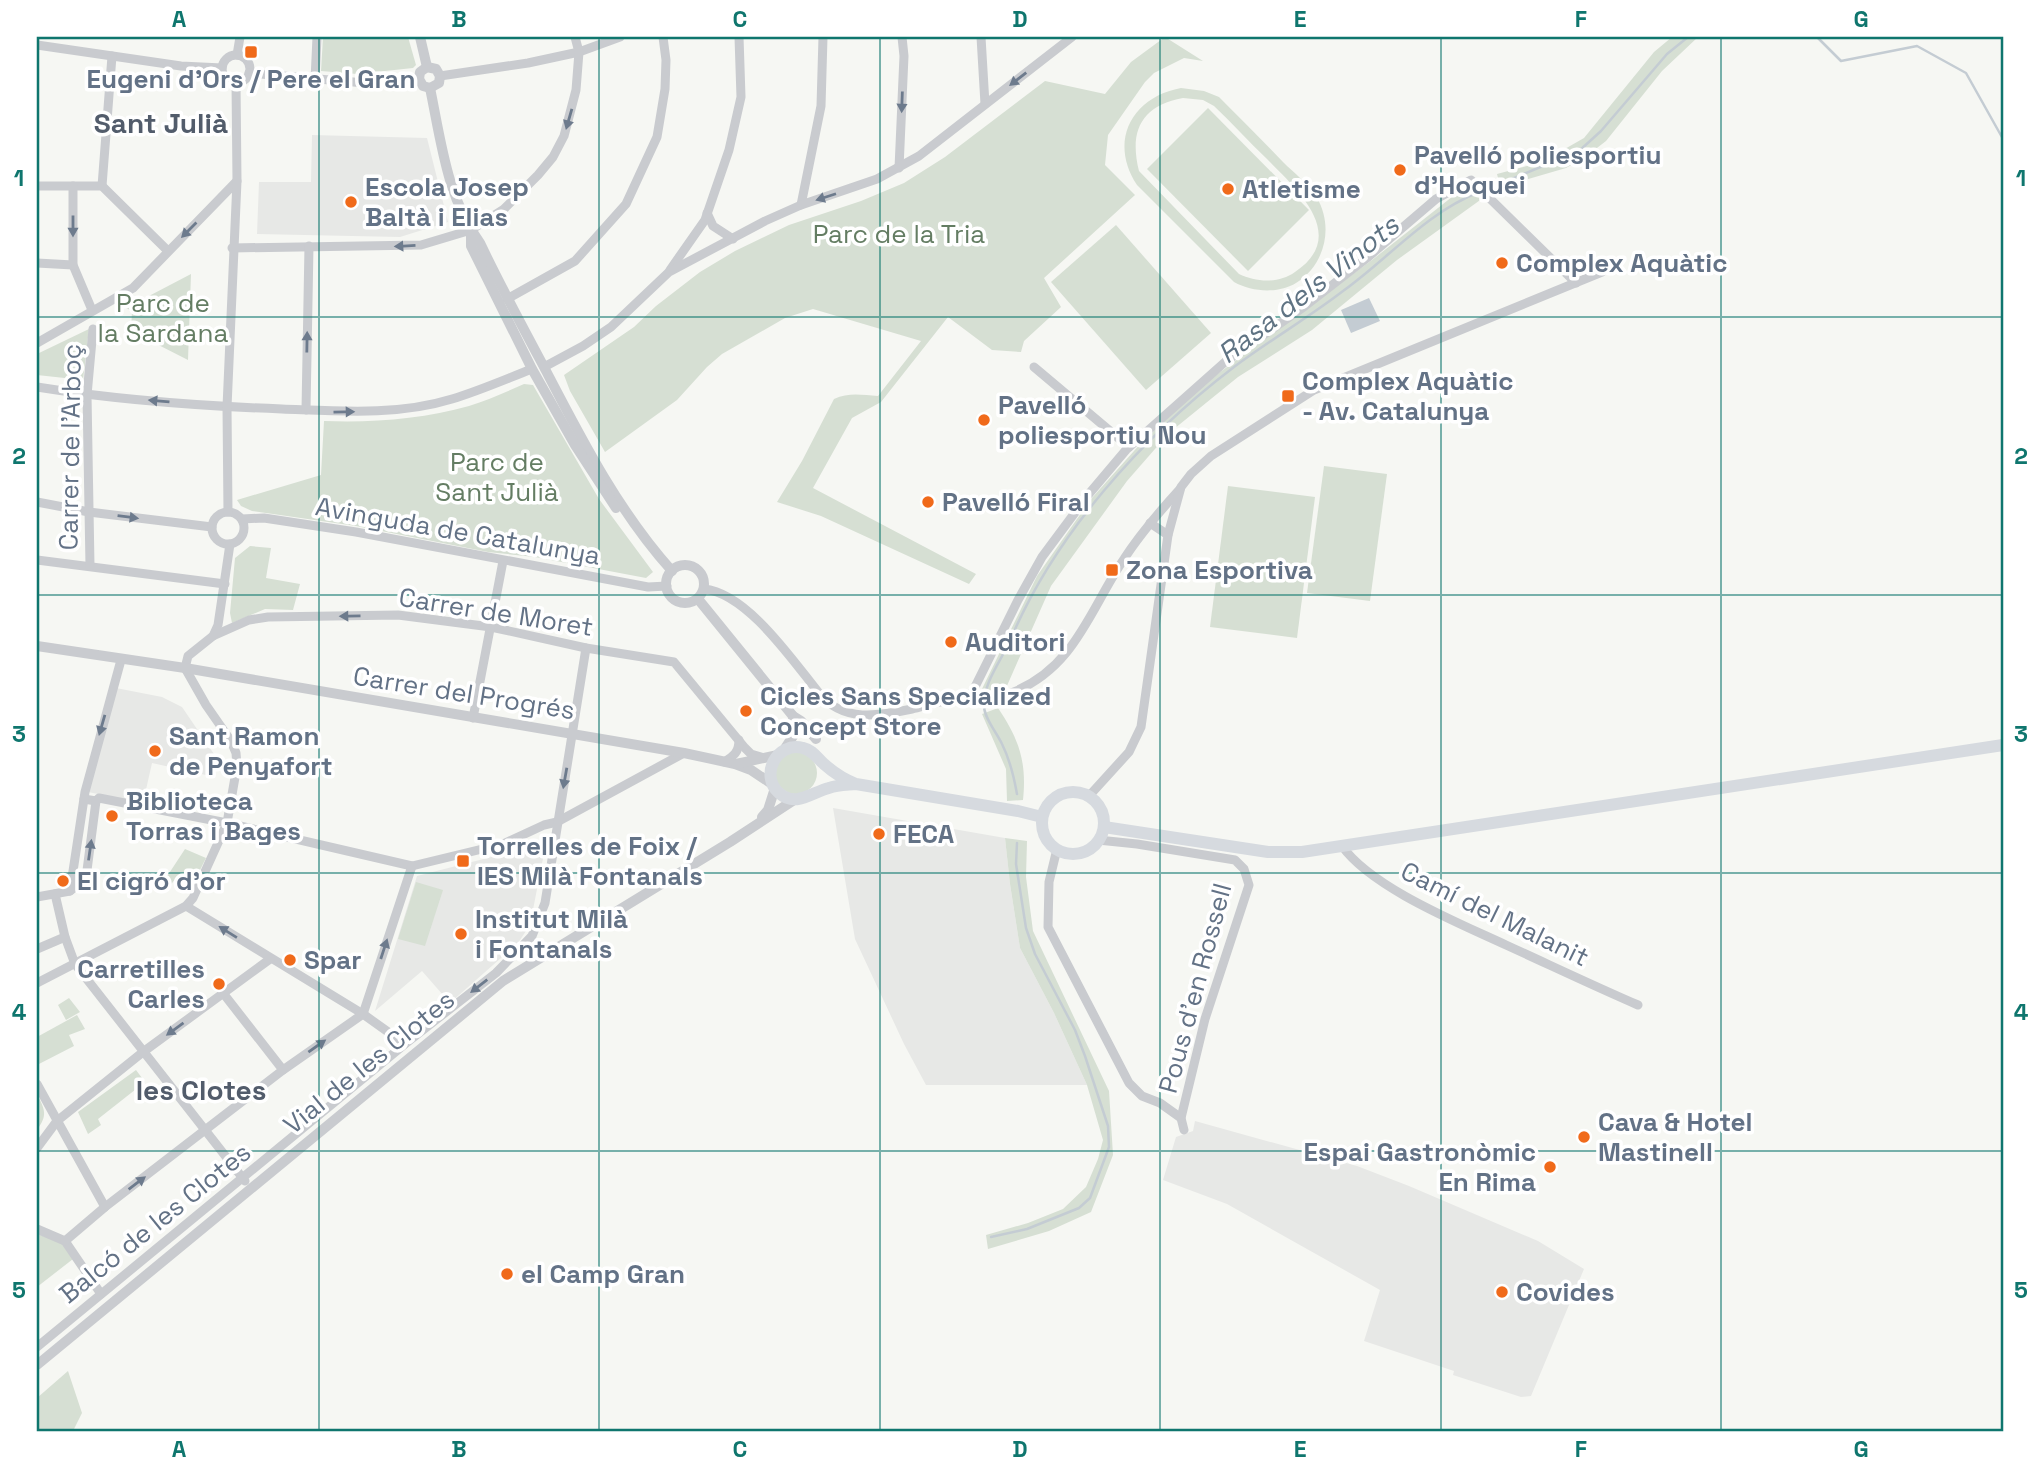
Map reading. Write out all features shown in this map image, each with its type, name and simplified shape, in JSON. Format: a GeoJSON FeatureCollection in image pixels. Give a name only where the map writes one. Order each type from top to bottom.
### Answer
{"type":"FeatureCollection","features":[{"type":"Feature","properties":{"kind":"main road"},"geometry":{"type":"LineString","coordinates":[[815,793],[823,778],[816,739]]}},
{"type":"Feature","properties":{"kind":"main road"},"geometry":{"type":"LineString","coordinates":[[1104,827],[1268,852],[1302,852],[2003,745]]}},
{"type":"Feature","properties":{"kind":"main road"},"geometry":{"type":"LineString","coordinates":[[856,784],[831,787],[794,800],[786,798],[773,786],[771,768],[781,752],[798,747],[812,751],[839,777],[856,784],[1042,817]]}},
{"type":"Feature","properties":{"kind":"main road"},"geometry":{"type":"LineString","coordinates":[[1079,792],[1089,796],[1103,815],[1104,827],[1098,840],[1092,847],[1080,853],[1057,849],[1048,841],[1042,829],[1042,817],[1048,804],[1065,793],[1079,792]]}},
{"type":"Feature","properties":{"kind":"street"},"geometry":{"type":"LineString","coordinates":[[237,55],[240,37]]}},
{"type":"Feature","properties":{"kind":"street"},"geometry":{"type":"LineString","coordinates":[[315,80],[317,37]]}},
{"type":"Feature","properties":{"kind":"street"},"geometry":{"type":"LineString","coordinates":[[420,37],[427,67]]}},
{"type":"Feature","properties":{"kind":"street"},"geometry":{"type":"LineString","coordinates":[[232,248],[421,245],[471,230],[503,209],[553,157],[564,136],[572,110],[579,52],[575,37]]}},
{"type":"Feature","properties":{"kind":"street"},"geometry":{"type":"LineString","coordinates":[[440,76],[528,63],[579,52],[620,37]]}},
{"type":"Feature","properties":{"kind":"street"},"geometry":{"type":"LineString","coordinates":[[507,299],[575,261],[626,204],[657,137],[665,89],[663,37]]}},
{"type":"Feature","properties":{"kind":"street"},"geometry":{"type":"LineString","coordinates":[[37,387],[87,395],[227,407],[337,413],[388,410],[451,400],[538,368],[574,351],[611,327],[670,272],[708,213],[737,123],[741,97],[739,37]]}},
{"type":"Feature","properties":{"kind":"street"},"geometry":{"type":"LineString","coordinates":[[801,205],[821,106],[823,37]]}},
{"type":"Feature","properties":{"kind":"street"},"geometry":{"type":"LineString","coordinates":[[899,168],[904,56],[902,37]]}},
{"type":"Feature","properties":{"kind":"street"},"geometry":{"type":"LineString","coordinates":[[981,37],[985,104]]}},
{"type":"Feature","properties":{"kind":"street"},"geometry":{"type":"LineString","coordinates":[[670,272],[801,205],[855,187],[899,168],[919,156],[1072,37]]}},
{"type":"Feature","properties":{"kind":"street"},"geometry":{"type":"LineString","coordinates":[[37,44],[181,66],[222,68]]}},
{"type":"Feature","properties":{"kind":"street"},"geometry":{"type":"LineString","coordinates":[[102,187],[112,55]]}},
{"type":"Feature","properties":{"kind":"street"},"geometry":{"type":"LineString","coordinates":[[236,83],[225,78],[222,68],[226,59],[237,55]]}},
{"type":"Feature","properties":{"kind":"street"},"geometry":{"type":"LineString","coordinates":[[236,83],[246,78],[249,73],[248,62],[237,55]]}},
{"type":"Feature","properties":{"kind":"street"},"geometry":{"type":"LineString","coordinates":[[427,67],[436,69],[440,76],[439,83],[430,88],[422,85],[419,79],[421,72],[427,67]]}},
{"type":"Feature","properties":{"kind":"street"},"geometry":{"type":"LineString","coordinates":[[249,73],[365,83],[419,79]]}},
{"type":"Feature","properties":{"kind":"street"},"geometry":{"type":"LineString","coordinates":[[228,512],[227,407],[237,181],[236,83]]}},
{"type":"Feature","properties":{"kind":"street"},"geometry":{"type":"LineString","coordinates":[[430,88],[448,175],[471,230],[480,243],[538,368]]}},
{"type":"Feature","properties":{"kind":"street"},"geometry":{"type":"LineString","coordinates":[[970,699],[1042,557],[1088,495],[1129,447],[1224,362],[1357,266],[1436,199],[1471,180],[1576,283]]}},
{"type":"Feature","properties":{"kind":"street"},"geometry":{"type":"LineString","coordinates":[[37,342],[133,288],[237,181]]}},
{"type":"Feature","properties":{"kind":"street"},"geometry":{"type":"LineString","coordinates":[[37,186],[102,187],[167,251]]}},
{"type":"Feature","properties":{"kind":"street"},"geometry":{"type":"LineString","coordinates":[[73,186],[73,265],[92,310]]}},
{"type":"Feature","properties":{"kind":"street"},"geometry":{"type":"LineString","coordinates":[[708,213],[713,226],[733,239]]}},
{"type":"Feature","properties":{"kind":"street"},"geometry":{"type":"LineString","coordinates":[[471,230],[471,246],[538,368],[669,578],[668,592],[676,601],[687,603],[701,594],[716,590],[740,604],[827,702],[842,711],[867,717],[951,700],[998,697],[1039,679],[1061,662],[1123,560],[1150,523],[1191,474],[1211,456],[1314,390],[1602,272]]}},
{"type":"Feature","properties":{"kind":"street"},"geometry":{"type":"LineString","coordinates":[[306,410],[309,246]]}},
{"type":"Feature","properties":{"kind":"street"},"geometry":{"type":"LineString","coordinates":[[37,263],[73,265]]}},
{"type":"Feature","properties":{"kind":"street","name":"Carrer de l'Arboç"},"geometry":{"type":"LineString","coordinates":[[90,566],[87,395],[93,330]]}},
{"type":"Feature","properties":{"kind":"street"},"geometry":{"type":"LineString","coordinates":[[1034,368],[1129,447]]}},
{"type":"Feature","properties":{"kind":"street"},"geometry":{"type":"LineString","coordinates":[[1089,796],[1129,752],[1141,727],[1168,535],[1181,488]]}},
{"type":"Feature","properties":{"kind":"street"},"geometry":{"type":"LineString","coordinates":[[37,502],[89,512],[212,527]]}},
{"type":"Feature","properties":{"kind":"street"},"geometry":{"type":"LineString","coordinates":[[1161,509],[1172,522]]}},
{"type":"Feature","properties":{"kind":"street"},"geometry":{"type":"LineString","coordinates":[[1161,509],[1168,535]]}},
{"type":"Feature","properties":{"kind":"street"},"geometry":{"type":"LineString","coordinates":[[233,512],[242,519],[245,526],[239,540],[230,544],[219,541],[213,533],[215,518],[233,512]]}},
{"type":"Feature","properties":{"kind":"street","name":"Avinguda de Catalunya"},"geometry":{"type":"LineString","coordinates":[[242,519],[264,518],[356,532],[648,587],[669,578]]}},
{"type":"Feature","properties":{"kind":"street"},"geometry":{"type":"LineString","coordinates":[[1150,523],[1168,535]]}},
{"type":"Feature","properties":{"kind":"street"},"geometry":{"type":"LineString","coordinates":[[213,636],[218,625],[230,544]]}},
{"type":"Feature","properties":{"kind":"street"},"geometry":{"type":"LineString","coordinates":[[37,560],[225,584]]}},
{"type":"Feature","properties":{"kind":"street"},"geometry":{"type":"LineString","coordinates":[[473,718],[503,561]]}},
{"type":"Feature","properties":{"kind":"street"},"geometry":{"type":"LineString","coordinates":[[669,578],[683,565],[695,568],[703,577],[701,594],[793,716],[801,720],[816,739]]}},
{"type":"Feature","properties":{"kind":"street","name":"Carrer de Moret"},"geometry":{"type":"LineString","coordinates":[[186,668],[188,656],[213,636],[249,620],[268,617],[398,615],[491,627],[586,648],[674,662],[751,754],[764,758]]}},
{"type":"Feature","properties":{"kind":"street","name":"Carrer del Progrés"},"geometry":{"type":"LineString","coordinates":[[37,646],[186,668],[684,753],[758,773],[773,786]]}},
{"type":"Feature","properties":{"kind":"street","name":"Balcó de les Clotes"},"geometry":{"type":"LineString","coordinates":[[37,1347],[496,972],[532,936],[545,904],[556,822],[586,648]]}},
{"type":"Feature","properties":{"kind":"street"},"geometry":{"type":"LineString","coordinates":[[70,891],[84,799],[121,660]]}},
{"type":"Feature","properties":{"kind":"street"},"geometry":{"type":"LineString","coordinates":[[37,983],[186,906],[193,898],[227,823],[237,766],[236,753],[186,668]]}},
{"type":"Feature","properties":{"kind":"street"},"geometry":{"type":"LineString","coordinates":[[781,752],[795,733],[793,716]]}},
{"type":"Feature","properties":{"kind":"street"},"geometry":{"type":"LineString","coordinates":[[729,763],[739,748],[738,740]]}},
{"type":"Feature","properties":{"kind":"street","name":"Carrer del Progrés"},"geometry":{"type":"LineString","coordinates":[[729,763],[764,758],[781,752]]}},
{"type":"Feature","properties":{"kind":"street"},"geometry":{"type":"LineString","coordinates":[[37,897],[70,891],[86,878],[96,801],[99,797],[227,823],[412,866],[503,844],[556,822],[684,753]]}},
{"type":"Feature","properties":{"kind":"street","name":"Vial de les Clotes"},"geometry":{"type":"LineString","coordinates":[[753,827],[768,810],[773,786]]}},
{"type":"Feature","properties":{"kind":"street"},"geometry":{"type":"LineString","coordinates":[[84,799],[96,801]]}},
{"type":"Feature","properties":{"kind":"street","name":"Vial de les Clotes"},"geometry":{"type":"LineString","coordinates":[[37,1365],[503,981],[794,800]]}},
{"type":"Feature","properties":{"kind":"street","name":"Pous d'en Rossell"},"geometry":{"type":"LineString","coordinates":[[1098,840],[1235,860],[1244,869],[1249,885],[1205,1019],[1181,1118],[1185,1130]]}},
{"type":"Feature","properties":{"kind":"street","name":"Camí del Malanit"},"geometry":{"type":"LineString","coordinates":[[1342,846],[1349,857],[1366,871],[1415,901],[1638,1005]]}},
{"type":"Feature","properties":{"kind":"street"},"geometry":{"type":"LineString","coordinates":[[1057,849],[1049,882],[1048,926],[1129,1083],[1142,1096],[1160,1103],[1181,1118]]}},
{"type":"Feature","properties":{"kind":"street"},"geometry":{"type":"LineString","coordinates":[[65,1241],[105,1207],[284,1070],[363,1014],[412,866]]}},
{"type":"Feature","properties":{"kind":"street"},"geometry":{"type":"LineString","coordinates":[[55,894],[65,937],[75,964],[250,1188]]}},
{"type":"Feature","properties":{"kind":"street"},"geometry":{"type":"LineString","coordinates":[[186,906],[363,1014],[405,1044]]}},
{"type":"Feature","properties":{"kind":"street"},"geometry":{"type":"LineString","coordinates":[[37,949],[65,937]]}},
{"type":"Feature","properties":{"kind":"street"},"geometry":{"type":"LineString","coordinates":[[37,1148],[57,1121],[143,1052],[270,959]]}},
{"type":"Feature","properties":{"kind":"street"},"geometry":{"type":"LineString","coordinates":[[223,993],[284,1070]]}},
{"type":"Feature","properties":{"kind":"street"},"geometry":{"type":"LineString","coordinates":[[37,1084],[105,1207]]}},
{"type":"Feature","properties":{"kind":"street"},"geometry":{"type":"LineString","coordinates":[[37,1229],[65,1241],[102,1294]]}},
{"type":"Feature","properties":{"kind":"shaded area","name":"Escola Josep Baltà i Elias"},"geometry":{"type":"Polygon","coordinates":[[[312,135],[427,138],[448,222],[400,237],[257,234],[259,182],[311,182],[312,135]]]}},
{"type":"Feature","properties":{"kind":"shaded area"},"geometry":{"type":"Polygon","coordinates":[[[1369,298],[1380,321],[1351,333],[1341,310],[1369,298]]]}},
{"type":"Feature","properties":{"kind":"shaded area","name":"Sant Ramon de Penyafort"},"geometry":{"type":"Polygon","coordinates":[[[116,688],[162,697],[182,707],[218,760],[215,777],[152,763],[143,803],[88,792],[116,688]]]}},
{"type":"Feature","properties":{"kind":"shaded area"},"geometry":{"type":"Polygon","coordinates":[[[833,808],[1005,838],[1020,948],[1087,1085],[926,1085],[855,939],[833,808]]]}},
{"type":"Feature","properties":{"kind":"shaded area","name":"Institut Milà i Fontanals"},"geometry":{"type":"Polygon","coordinates":[[[546,843],[530,925],[518,943],[450,1003],[422,971],[375,1011],[417,876],[546,843]]]}},
{"type":"Feature","properties":{"kind":"shaded area"},"geometry":{"type":"Polygon","coordinates":[[[1195,1121],[1357,1166],[1538,1241],[1584,1269],[1531,1396],[1521,1397],[1453,1375],[1454,1371],[1364,1341],[1380,1290],[1227,1204],[1163,1180],[1176,1137],[1193,1131],[1195,1121]]]}},
{"type":"Feature","properties":{"kind":"green space"},"geometry":{"type":"Polygon","coordinates":[[[323,37],[408,37],[416,65],[413,68],[357,74],[321,71],[323,37]]]}},
{"type":"Feature","properties":{"kind":"green space","name":"Parc de la Tria"},"geometry":{"type":"Polygon","coordinates":[[[1165,37],[1203,61],[1184,58],[1154,73],[1108,135],[1105,165],[1135,195],[1044,278],[1061,307],[1024,341],[1021,352],[992,350],[948,317],[881,402],[852,418],[813,488],[976,574],[969,584],[821,516],[777,502],[834,399],[850,395],[878,396],[921,341],[813,309],[785,318],[722,354],[677,400],[605,452],[570,391],[564,375],[634,327],[700,272],[735,251],[789,225],[861,201],[904,183],[945,157],[1045,81],[1105,94],[1131,62],[1165,37]]]}},
{"type":"Feature","properties":{"kind":"green space"},"geometry":{"type":"Polygon","coordinates":[[[1672,37],[1698,37],[1662,71],[1606,141],[1566,168],[1508,185],[1483,198],[1397,260],[1312,330],[1238,377],[1169,433],[1127,481],[1051,586],[1006,688],[991,692],[981,691],[1037,576],[1091,499],[1142,442],[1204,384],[1372,260],[1457,193],[1498,178],[1497,174],[1542,162],[1584,138],[1654,52],[1672,37]]]}},
{"type":"Feature","properties":{"kind":"green space"},"geometry":{"type":"Polygon","coordinates":[[[1181,88],[1204,91],[1219,97],[1314,193],[1325,221],[1324,245],[1314,266],[1296,283],[1281,289],[1265,290],[1234,282],[1137,185],[1125,153],[1125,137],[1138,111],[1164,93],[1181,88]],[[1183,98],[1157,107],[1148,114],[1137,132],[1136,157],[1139,171],[1239,274],[1267,281],[1288,276],[1311,258],[1318,243],[1318,228],[1312,213],[1303,198],[1279,171],[1214,106],[1203,100],[1183,98]]]}},
{"type":"Feature","properties":{"kind":"green space","name":"Atletisme"},"geometry":{"type":"Polygon","coordinates":[[[1208,108],[1309,210],[1248,271],[1147,169],[1208,108]]]}},
{"type":"Feature","properties":{"kind":"green space"},"geometry":{"type":"Polygon","coordinates":[[[1116,225],[1211,333],[1146,390],[1051,282],[1116,225]]]}},
{"type":"Feature","properties":{"kind":"green space","name":"Parc de la Sardana"},"geometry":{"type":"Polygon","coordinates":[[[191,274],[188,360],[131,331],[132,311],[126,308],[191,274]]]}},
{"type":"Feature","properties":{"kind":"green space"},"geometry":{"type":"Polygon","coordinates":[[[89,329],[83,380],[37,375],[37,354],[89,329]]]}},
{"type":"Feature","properties":{"kind":"green space","name":"Parc de Sant Julià"},"geometry":{"type":"Polygon","coordinates":[[[524,384],[533,385],[599,499],[653,572],[646,578],[535,557],[488,552],[356,526],[252,511],[241,506],[237,500],[321,475],[324,421],[379,421],[434,414],[476,404],[524,384]]]}},
{"type":"Feature","properties":{"kind":"green space"},"geometry":{"type":"Polygon","coordinates":[[[1324,466],[1387,474],[1370,601],[1307,593],[1324,466]]]}},
{"type":"Feature","properties":{"kind":"green space"},"geometry":{"type":"Polygon","coordinates":[[[1228,486],[1315,497],[1297,638],[1210,627],[1228,486]]]}},
{"type":"Feature","properties":{"kind":"green space"},"geometry":{"type":"Polygon","coordinates":[[[250,546],[271,548],[266,578],[300,584],[293,610],[265,609],[232,623],[230,613],[235,558],[250,546]]]}},
{"type":"Feature","properties":{"kind":"green space"},"geometry":{"type":"Polygon","coordinates":[[[998,708],[1020,751],[1024,774],[1023,800],[1007,801],[1006,769],[982,714],[998,708]]]}},
{"type":"Feature","properties":{"kind":"green space"},"geometry":{"type":"Polygon","coordinates":[[[796,752],[811,758],[817,773],[811,788],[796,794],[781,788],[775,773],[781,758],[796,752]]]}},
{"type":"Feature","properties":{"kind":"green space"},"geometry":{"type":"Polygon","coordinates":[[[1005,838],[1027,841],[1026,877],[1033,931],[1109,1091],[1113,1155],[1091,1212],[1049,1231],[988,1249],[986,1235],[1063,1209],[1086,1187],[1103,1140],[1087,1085],[1020,948],[1005,838]]]}},
{"type":"Feature","properties":{"kind":"green space"},"geometry":{"type":"Polygon","coordinates":[[[185,849],[206,858],[195,880],[180,873],[165,892],[162,892],[169,881],[166,878],[185,849]]]}},
{"type":"Feature","properties":{"kind":"green space"},"geometry":{"type":"Polygon","coordinates":[[[416,882],[443,890],[425,946],[398,939],[416,882]]]}},
{"type":"Feature","properties":{"kind":"green space"},"geometry":{"type":"Polygon","coordinates":[[[69,998],[80,1012],[66,1020],[58,1005],[69,998]]]}},
{"type":"Feature","properties":{"kind":"green space"},"geometry":{"type":"Polygon","coordinates":[[[77,1015],[85,1029],[69,1035],[74,1046],[37,1065],[37,1037],[77,1015]]]}},
{"type":"Feature","properties":{"kind":"green space"},"geometry":{"type":"Polygon","coordinates":[[[136,1070],[145,1082],[98,1119],[101,1125],[88,1134],[78,1112],[136,1070]]]}},
{"type":"Feature","properties":{"kind":"green space"},"geometry":{"type":"Polygon","coordinates":[[[37,1094],[44,1112],[37,1130],[37,1094]]]}},
{"type":"Feature","properties":{"kind":"green space"},"geometry":{"type":"Polygon","coordinates":[[[37,1234],[61,1242],[73,1259],[37,1287],[37,1234]]]}},
{"type":"Feature","properties":{"kind":"green space"},"geometry":{"type":"Polygon","coordinates":[[[68,1371],[82,1413],[73,1431],[37,1431],[37,1398],[68,1371]]]}},
{"type":"Feature","properties":{"kind":"waterway","name":"Rasa dels Vinots"},"geometry":{"type":"LineString","coordinates":[[1485,190],[1579,151],[1601,131],[1667,54],[1688,37]]}},
{"type":"Feature","properties":{"kind":"waterway"},"geometry":{"type":"LineString","coordinates":[[1817,37],[1841,61],[1917,46],[1966,73],[2003,139]]}},
{"type":"Feature","properties":{"kind":"waterway","name":"Rasa dels Vinots"},"geometry":{"type":"LineString","coordinates":[[1017,794],[1007,756],[988,720],[984,698],[993,673],[1028,603],[1050,564],[1076,527],[1134,457],[1166,424],[1200,395],[1234,367],[1343,291],[1425,224],[1479,192]]}},
{"type":"Feature","properties":{"kind":"waterway"},"geometry":{"type":"LineString","coordinates":[[991,1237],[1027,1229],[1079,1208],[1090,1198],[1109,1147],[1108,1126],[1085,1056],[1075,1030],[1035,954],[1026,928],[1016,864],[1017,843]]}},
{"type":"Feature","properties":{"kind":"place","name":"Eugeni d'Ors / Pere el Gran"},"geometry":{"type":"Point","coordinates":[251,52]}},
{"type":"Feature","properties":{"kind":"place","name":"Pavelló poliesportiu d'Hoquei"},"geometry":{"type":"Point","coordinates":[1400,170]}},
{"type":"Feature","properties":{"kind":"place","name":"Atletisme"},"geometry":{"type":"Point","coordinates":[1228,189]}},
{"type":"Feature","properties":{"kind":"place","name":"Escola Josep Baltà i Elias"},"geometry":{"type":"Point","coordinates":[351,202]}},
{"type":"Feature","properties":{"kind":"place","name":"Complex Aquàtic"},"geometry":{"type":"Point","coordinates":[1502,263]}},
{"type":"Feature","properties":{"kind":"place","name":"Complex Aquàtic - Av. Catalunya"},"geometry":{"type":"Point","coordinates":[1288,396]}},
{"type":"Feature","properties":{"kind":"place","name":"Pavelló poliesportiu Nou"},"geometry":{"type":"Point","coordinates":[984,420]}},
{"type":"Feature","properties":{"kind":"place","name":"Pavelló Firal"},"geometry":{"type":"Point","coordinates":[928,502]}},
{"type":"Feature","properties":{"kind":"place","name":"Zona Esportiva"},"geometry":{"type":"Point","coordinates":[1112,570]}},
{"type":"Feature","properties":{"kind":"place","name":"Auditori"},"geometry":{"type":"Point","coordinates":[951,642]}},
{"type":"Feature","properties":{"kind":"place","name":"Cicles Sans Specialized Concept Store"},"geometry":{"type":"Point","coordinates":[746,711]}},
{"type":"Feature","properties":{"kind":"place","name":"Sant Ramon de Penyafort"},"geometry":{"type":"Point","coordinates":[155,751]}},
{"type":"Feature","properties":{"kind":"place","name":"Biblioteca Torras i Bages"},"geometry":{"type":"Point","coordinates":[112,816]}},
{"type":"Feature","properties":{"kind":"place","name":"FECA"},"geometry":{"type":"Point","coordinates":[879,834]}},
{"type":"Feature","properties":{"kind":"place","name":"Torrelles de Foix / IES Milà Fontanals"},"geometry":{"type":"Point","coordinates":[463,861]}},
{"type":"Feature","properties":{"kind":"place","name":"El cigró d'or"},"geometry":{"type":"Point","coordinates":[63,881]}},
{"type":"Feature","properties":{"kind":"place","name":"Institut Milà i Fontanals"},"geometry":{"type":"Point","coordinates":[461,934]}},
{"type":"Feature","properties":{"kind":"place","name":"Spar"},"geometry":{"type":"Point","coordinates":[290,960]}},
{"type":"Feature","properties":{"kind":"place","name":"Carretilles Carles"},"geometry":{"type":"Point","coordinates":[219,984]}},
{"type":"Feature","properties":{"kind":"place","name":"Cava & Hotel Mastinell"},"geometry":{"type":"Point","coordinates":[1584,1137]}},
{"type":"Feature","properties":{"kind":"place","name":"Espai Gastronòmic En Rima"},"geometry":{"type":"Point","coordinates":[1550,1167]}},
{"type":"Feature","properties":{"kind":"place","name":"el Camp Gran"},"geometry":{"type":"Point","coordinates":[507,1274]}},
{"type":"Feature","properties":{"kind":"place","name":"Covides"},"geometry":{"type":"Point","coordinates":[1502,1292]}},
{"type":"Feature","properties":{"kind":"district","name":"Sant Julià"},"geometry":{"type":"Point","coordinates":[161,123]}},
{"type":"Feature","properties":{"kind":"district","name":"les Clotes"},"geometry":{"type":"Point","coordinates":[201,1090]}}]}
